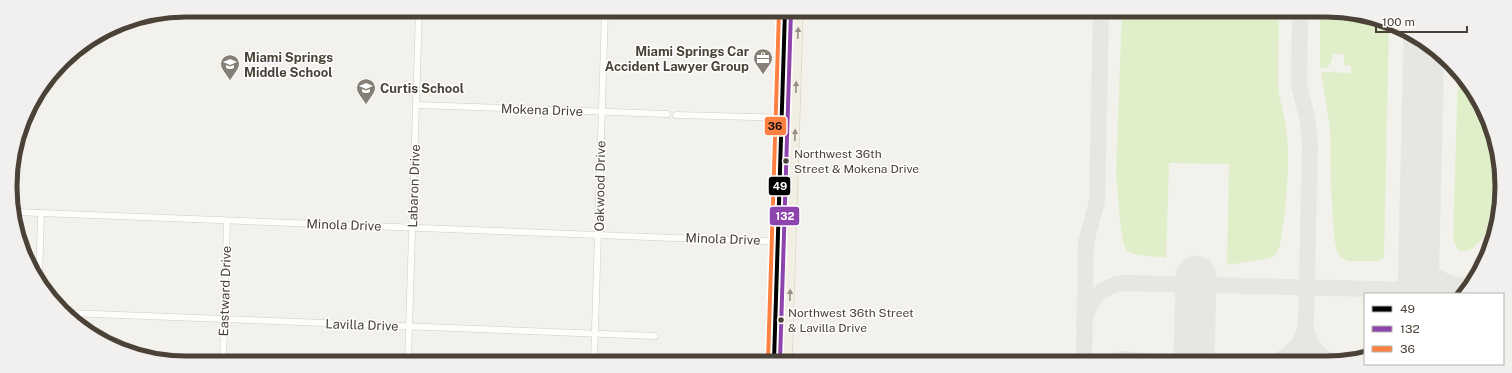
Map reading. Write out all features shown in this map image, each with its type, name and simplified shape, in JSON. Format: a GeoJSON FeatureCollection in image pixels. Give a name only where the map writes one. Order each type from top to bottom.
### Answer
{"type":"FeatureCollection","features":[{"type":"Feature","properties":{"kind":"main road"},"geometry":{"type":"LineString","coordinates":[[774,356],[785,17]]}},
{"type":"Feature","properties":{"kind":"main road"},"geometry":{"type":"LineString","coordinates":[[787,356],[798,17]]}},
{"type":"Feature","properties":{"kind":"street","name":"Labaron Drive"},"geometry":{"type":"LineString","coordinates":[[408,356],[419,17]]}},
{"type":"Feature","properties":{"kind":"street","name":"Oakwood Drive"},"geometry":{"type":"LineString","coordinates":[[594,356],[605,17]]}},
{"type":"Feature","properties":{"kind":"street","name":"Mokena Drive"},"geometry":{"type":"LineString","coordinates":[[417,105],[667,114]]}},
{"type":"Feature","properties":{"kind":"street"},"geometry":{"type":"LineString","coordinates":[[676,115],[795,118]]}},
{"type":"Feature","properties":{"kind":"street","name":"Minola Drive"},"geometry":{"type":"LineString","coordinates":[[19,212],[792,242]]}},
{"type":"Feature","properties":{"kind":"street"},"geometry":{"type":"LineString","coordinates":[[39,270],[41,213]]}},
{"type":"Feature","properties":{"kind":"street","name":"Eastward Drive"},"geometry":{"type":"LineString","coordinates":[[223,356],[227,221]]}},
{"type":"Feature","properties":{"kind":"street","name":"Lavilla Drive"},"geometry":{"type":"LineString","coordinates":[[74,313],[655,336]]}},
{"type":"Feature","properties":{"kind":"green space"},"geometry":{"type":"Polygon","coordinates":[[[1122,17],[1279,17],[1278,82],[1286,126],[1288,171],[1285,211],[1280,246],[1275,255],[1270,258],[1227,265],[1229,164],[1169,163],[1166,258],[1133,254],[1127,251],[1121,231],[1116,174],[1122,17]]]}},
{"type":"Feature","properties":{"kind":"green space"},"geometry":{"type":"Polygon","coordinates":[[[1320,17],[1337,17],[1359,20],[1389,30],[1384,258],[1381,258],[1379,261],[1348,261],[1341,258],[1337,252],[1334,236],[1331,187],[1330,128],[1321,72],[1351,73],[1351,66],[1344,65],[1344,54],[1333,54],[1331,62],[1328,66],[1320,68],[1320,17]]]}},
{"type":"Feature","properties":{"kind":"green space"},"geometry":{"type":"Polygon","coordinates":[[[1458,80],[1478,112],[1486,132],[1494,164],[1495,198],[1489,230],[1472,249],[1460,251],[1453,240],[1458,80]]]}},
{"type":"Feature","properties":{"kind":"taxiway"},"geometry":{"type":"LineString","coordinates":[[1084,356],[1086,242],[1097,202],[1101,17]]}},
{"type":"Feature","properties":{"kind":"taxiway"},"geometry":{"type":"LineString","coordinates":[[1300,17],[1299,85],[1308,122],[1310,146],[1305,356]]}},
{"type":"Feature","properties":{"kind":"taxiway"},"geometry":{"type":"LineString","coordinates":[[1419,248],[1425,262],[1433,273],[1445,281],[1460,285]]}},
{"type":"Feature","properties":{"kind":"taxiway"},"geometry":{"type":"LineString","coordinates":[[1084,321],[1089,306],[1098,294],[1103,290],[1117,284],[1125,283],[1460,291]]}},
{"type":"Feature","properties":{"kind":"taxiway"},"geometry":{"type":"LineString","coordinates":[[1307,332],[1310,341],[1322,356]]}},
{"type":"Feature","properties":{"kind":"taxiway"},"geometry":{"type":"LineString","coordinates":[[1286,356],[1299,343],[1304,333]]}},
{"type":"Feature","properties":{"kind":"runway"},"geometry":{"type":"LineString","coordinates":[[1418,293],[1424,49]]}},
{"type":"Feature","properties":{"kind":"runway"},"geometry":{"type":"LineString","coordinates":[[1194,356],[1196,276]]}},
{"type":"Feature","properties":{"kind":"transit line","name":"36"},"geometry":{"type":"LineString","coordinates":[[768,356],[779,17]]}},
{"type":"Feature","properties":{"kind":"transit line","name":"49"},"geometry":{"type":"LineString","coordinates":[[774,356],[785,17]]}},
{"type":"Feature","properties":{"kind":"transit line","name":"132"},"geometry":{"type":"LineString","coordinates":[[780,356],[791,17]]}},
{"type":"Feature","properties":{"kind":"place","name":"Miami Springs Car Accident Lawyer Group"},"geometry":{"type":"Point","coordinates":[763,75]}},
{"type":"Feature","properties":{"kind":"place","name":"Miami Springs Middle School"},"geometry":{"type":"Point","coordinates":[230,81]}},
{"type":"Feature","properties":{"kind":"place","name":"Curtis School"},"geometry":{"type":"Point","coordinates":[366,105]}},
{"type":"Feature","properties":{"kind":"place","name":"Northwest 36th Street & Mokena Drive"},"geometry":{"type":"Point","coordinates":[786,161]}},
{"type":"Feature","properties":{"kind":"place","name":"Northwest 36th Street & Lavilla Drive"},"geometry":{"type":"Point","coordinates":[781,320]}}]}
